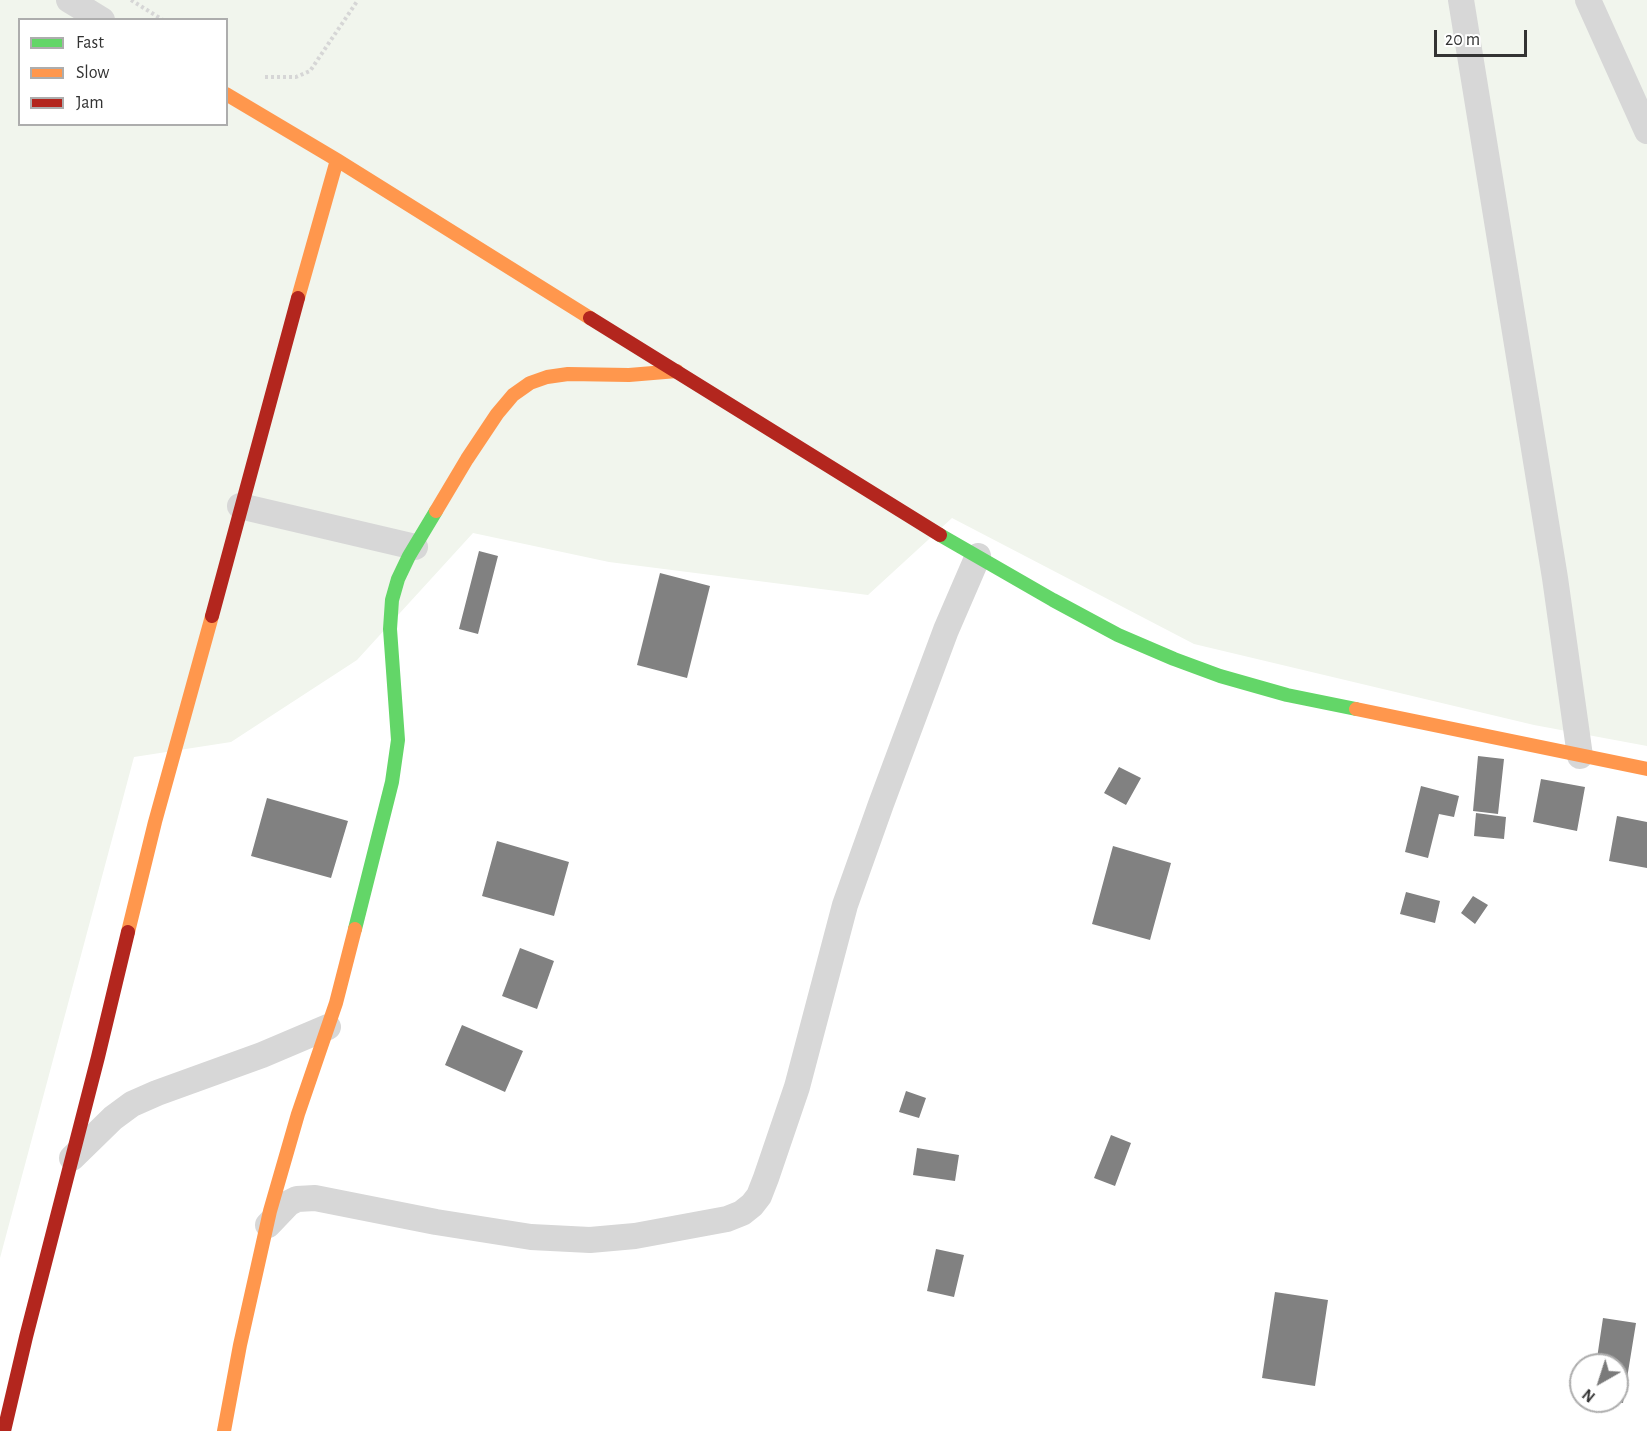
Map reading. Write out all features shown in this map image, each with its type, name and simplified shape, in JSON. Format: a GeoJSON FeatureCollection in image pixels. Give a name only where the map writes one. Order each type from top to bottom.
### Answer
{"type":"FeatureCollection","features":[{"type":"Feature","properties":{"kind":"street"},"geometry":{"type":"LineString","coordinates":[[69,0],[99,18]]}},
{"type":"Feature","properties":{"kind":"street"},"geometry":{"type":"LineString","coordinates":[[1461,0],[1556,578],[1580,756]]}},
{"type":"Feature","properties":{"kind":"street"},"geometry":{"type":"LineString","coordinates":[[1588,0],[1647,131]]}},
{"type":"Feature","properties":{"kind":"street"},"geometry":{"type":"LineString","coordinates":[[228,95],[337,160],[911,518],[1118,635],[1220,676],[1287,695],[1647,769]]}},
{"type":"Feature","properties":{"kind":"street"},"geometry":{"type":"LineString","coordinates":[[4,1431],[154,822],[203,649],[279,363],[337,160]]}},
{"type":"Feature","properties":{"kind":"street"},"geometry":{"type":"LineString","coordinates":[[224,1431],[240,1345],[270,1211],[298,1114],[336,1003],[392,782],[398,740],[390,629],[398,579],[467,459],[496,414],[513,395],[530,383],[568,374],[629,375],[677,371]]}},
{"type":"Feature","properties":{"kind":"street"},"geometry":{"type":"LineString","coordinates":[[240,506],[415,547]]}},
{"type":"Feature","properties":{"kind":"street"},"geometry":{"type":"LineString","coordinates":[[268,1225],[290,1203],[304,1197],[531,1237],[590,1240],[635,1236],[727,1219],[742,1213],[752,1205],[759,1196],[766,1178],[797,1087],[845,905],[946,630],[978,556]]}},
{"type":"Feature","properties":{"kind":"street"},"geometry":{"type":"LineString","coordinates":[[72,1158],[113,1118],[132,1104],[262,1055],[328,1027]]}},
{"type":"Feature","properties":{"kind":"path"},"geometry":{"type":"LineString","coordinates":[[131,0],[160,18]]}},
{"type":"Feature","properties":{"kind":"path"},"geometry":{"type":"LineString","coordinates":[[256,73],[265,78],[296,77],[310,72],[358,0]]}},
{"type":"Feature","properties":{"kind":"shaded area"},"geometry":{"type":"Polygon","coordinates":[[[0,0],[1647,0],[1647,746],[1534,725],[1194,644],[952,518],[868,595],[609,562],[473,533],[357,660],[231,742],[134,757],[0,1258],[0,0]]]}},
{"type":"Feature","properties":{"kind":"building"},"geometry":{"type":"Polygon","coordinates":[[[479,551],[498,556],[478,634],[459,629],[479,551]]]}},
{"type":"Feature","properties":{"kind":"building"},"geometry":{"type":"Polygon","coordinates":[[[660,573],[710,586],[687,678],[637,665],[660,573]]]}},
{"type":"Feature","properties":{"kind":"building"},"geometry":{"type":"Polygon","coordinates":[[[1478,756],[1504,759],[1498,814],[1473,811],[1478,756]]]}},
{"type":"Feature","properties":{"kind":"building"},"geometry":{"type":"Polygon","coordinates":[[[1119,767],[1141,778],[1126,805],[1104,793],[1119,767]]]}},
{"type":"Feature","properties":{"kind":"building"},"geometry":{"type":"Polygon","coordinates":[[[1541,779],[1585,787],[1577,831],[1533,822],[1541,779]]]}},
{"type":"Feature","properties":{"kind":"building"},"geometry":{"type":"Polygon","coordinates":[[[1421,786],[1459,796],[1454,817],[1439,814],[1428,858],[1405,852],[1421,786]]]}},
{"type":"Feature","properties":{"kind":"building"},"geometry":{"type":"Polygon","coordinates":[[[267,798],[348,821],[331,878],[251,856],[267,798]]]}},
{"type":"Feature","properties":{"kind":"building"},"geometry":{"type":"Polygon","coordinates":[[[1476,813],[1506,817],[1504,839],[1474,836],[1476,813]]]}},
{"type":"Feature","properties":{"kind":"building"},"geometry":{"type":"Polygon","coordinates":[[[1617,816],[1647,822],[1647,868],[1609,861],[1617,816]]]}},
{"type":"Feature","properties":{"kind":"building"},"geometry":{"type":"Polygon","coordinates":[[[497,841],[569,862],[554,916],[482,896],[497,841]]]}},
{"type":"Feature","properties":{"kind":"building"},"geometry":{"type":"Polygon","coordinates":[[[1113,846],[1171,863],[1150,940],[1092,924],[1113,846]]]}},
{"type":"Feature","properties":{"kind":"building"},"geometry":{"type":"Polygon","coordinates":[[[1406,892],[1440,901],[1435,923],[1400,914],[1406,892]]]}},
{"type":"Feature","properties":{"kind":"building"},"geometry":{"type":"Polygon","coordinates":[[[1473,896],[1488,905],[1475,924],[1461,913],[1473,896]]]}},
{"type":"Feature","properties":{"kind":"building"},"geometry":{"type":"Polygon","coordinates":[[[520,948],[554,961],[537,1009],[502,996],[520,948]]]}},
{"type":"Feature","properties":{"kind":"building"},"geometry":{"type":"Polygon","coordinates":[[[462,1025],[523,1051],[505,1092],[445,1065],[462,1025]]]}},
{"type":"Feature","properties":{"kind":"building"},"geometry":{"type":"Polygon","coordinates":[[[906,1091],[926,1098],[919,1118],[899,1112],[906,1091]]]}},
{"type":"Feature","properties":{"kind":"building"},"geometry":{"type":"Polygon","coordinates":[[[1111,1135],[1131,1143],[1115,1186],[1094,1178],[1111,1135]]]}},
{"type":"Feature","properties":{"kind":"building"},"geometry":{"type":"Polygon","coordinates":[[[917,1148],[959,1155],[955,1181],[913,1175],[917,1148]]]}},
{"type":"Feature","properties":{"kind":"building"},"geometry":{"type":"Polygon","coordinates":[[[936,1249],[964,1255],[954,1297],[927,1291],[936,1249]]]}},
{"type":"Feature","properties":{"kind":"building"},"geometry":{"type":"Polygon","coordinates":[[[1275,1292],[1328,1300],[1315,1386],[1262,1378],[1275,1292]]]}},
{"type":"Feature","properties":{"kind":"building"},"geometry":{"type":"Polygon","coordinates":[[[1603,1318],[1636,1323],[1629,1366],[1629,1353],[1598,1353],[1603,1318]]]}},
{"type":"Feature","properties":{"kind":"traffic: fast"},"geometry":{"type":"LineString","coordinates":[[355,929],[392,782],[398,740],[390,629],[392,600],[398,579],[409,556],[436,511]]}},
{"type":"Feature","properties":{"kind":"traffic: fast"},"geometry":{"type":"LineString","coordinates":[[940,535],[1118,635],[1174,659],[1220,676],[1287,695],[1356,709]]}},
{"type":"Feature","properties":{"kind":"traffic: slow"},"geometry":{"type":"LineString","coordinates":[[228,95],[337,160],[590,318]]}},
{"type":"Feature","properties":{"kind":"traffic: slow"},"geometry":{"type":"LineString","coordinates":[[298,298],[337,160]]}},
{"type":"Feature","properties":{"kind":"traffic: slow"},"geometry":{"type":"LineString","coordinates":[[436,511],[497,414],[513,395],[530,383],[547,377],[568,374],[629,375],[677,371]]}},
{"type":"Feature","properties":{"kind":"traffic: slow"},"geometry":{"type":"LineString","coordinates":[[128,932],[155,822],[212,616]]}},
{"type":"Feature","properties":{"kind":"traffic: slow"},"geometry":{"type":"LineString","coordinates":[[1356,709],[1647,769]]}},
{"type":"Feature","properties":{"kind":"traffic: slow"},"geometry":{"type":"LineString","coordinates":[[224,1431],[240,1345],[270,1211],[298,1114],[336,1003],[355,929]]}},
{"type":"Feature","properties":{"kind":"traffic: jam"},"geometry":{"type":"LineString","coordinates":[[212,616],[298,298]]}},
{"type":"Feature","properties":{"kind":"traffic: jam"},"geometry":{"type":"LineString","coordinates":[[590,318],[940,535]]}},
{"type":"Feature","properties":{"kind":"traffic: jam"},"geometry":{"type":"LineString","coordinates":[[4,1431],[128,932]]}}]}
